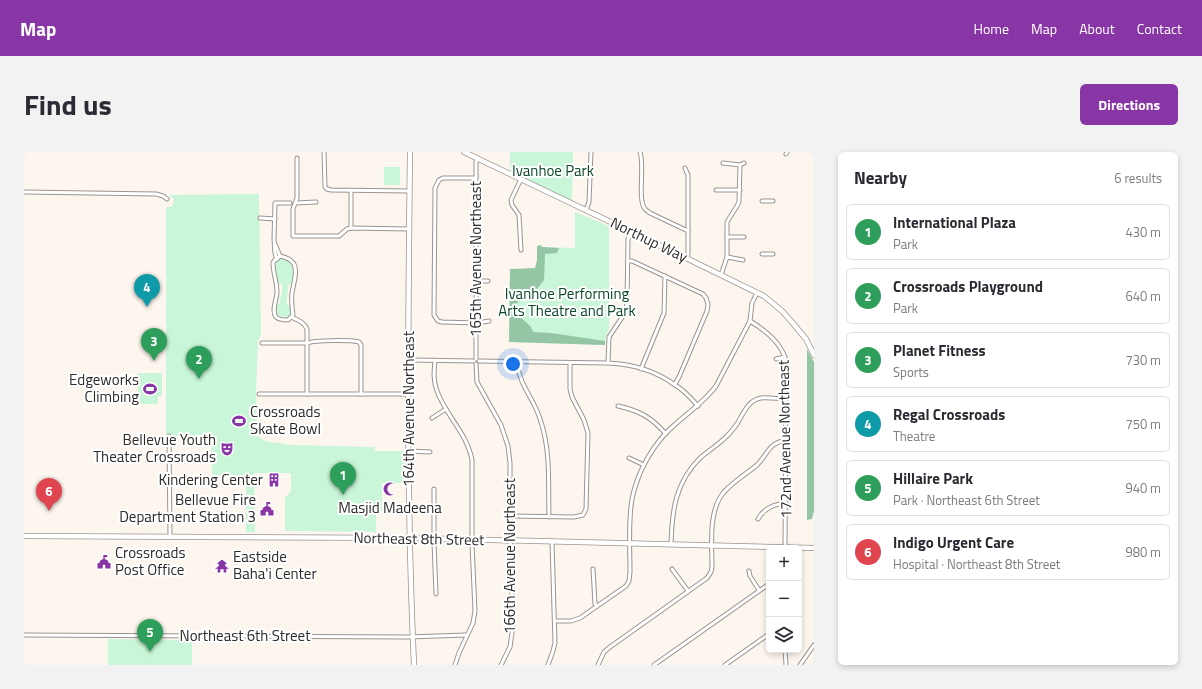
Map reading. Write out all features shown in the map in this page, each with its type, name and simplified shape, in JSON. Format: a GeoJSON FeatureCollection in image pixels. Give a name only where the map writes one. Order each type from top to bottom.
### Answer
{"type":"FeatureCollection","features":[{"type":"Feature","properties":{"kind":"street"},"geometry":{"type":"LineString","coordinates":[[324,152],[325,187],[327,189],[350,191],[409,191]]}},
{"type":"Feature","properties":{"kind":"street","name":"164th Avenue Northeast"},"geometry":{"type":"LineString","coordinates":[[410,152],[408,451],[409,538],[414,665]]}},
{"type":"Feature","properties":{"kind":"street","name":"Northup Way"},"geometry":{"type":"LineString","coordinates":[[464,152],[764,296],[782,311],[791,321],[806,339],[814,354]]}},
{"type":"Feature","properties":{"kind":"street"},"geometry":{"type":"LineString","coordinates":[[586,210],[589,202],[591,152]]}},
{"type":"Feature","properties":{"kind":"street"},"geometry":{"type":"LineString","coordinates":[[640,152],[642,162],[642,201],[645,209],[650,213],[688,231]]}},
{"type":"Feature","properties":{"kind":"street"},"geometry":{"type":"LineString","coordinates":[[297,158],[297,198],[293,209],[293,236],[339,236],[347,229],[351,228],[409,229]]}},
{"type":"Feature","properties":{"kind":"street","name":"165th Avenue Northeast"},"geometry":{"type":"LineString","coordinates":[[478,159],[476,162],[477,382],[501,425],[508,446]]}},
{"type":"Feature","properties":{"kind":"street"},"geometry":{"type":"LineString","coordinates":[[723,163],[740,165],[744,162]]}},
{"type":"Feature","properties":{"kind":"street"},"geometry":{"type":"LineString","coordinates":[[721,275],[727,257],[727,222],[739,202],[740,165]]}},
{"type":"Feature","properties":{"kind":"street"},"geometry":{"type":"LineString","coordinates":[[685,168],[688,175],[688,254],[686,258]]}},
{"type":"Feature","properties":{"kind":"street"},"geometry":{"type":"LineString","coordinates":[[476,178],[443,178],[438,180],[436,183],[434,315],[438,321],[445,322],[477,323],[488,321]]}},
{"type":"Feature","properties":{"kind":"street"},"geometry":{"type":"LineString","coordinates":[[521,180],[511,200],[512,205],[519,214],[521,250]]}},
{"type":"Feature","properties":{"kind":"street"},"geometry":{"type":"LineString","coordinates":[[716,190],[740,190]]}},
{"type":"Feature","properties":{"kind":"street"},"geometry":{"type":"LineString","coordinates":[[350,191],[351,228]]}},
{"type":"Feature","properties":{"kind":"street"},"geometry":{"type":"LineString","coordinates":[[24,192],[156,194],[167,199]]}},
{"type":"Feature","properties":{"kind":"street"},"geometry":{"type":"LineString","coordinates":[[296,203],[316,202]]}},
{"type":"Feature","properties":{"kind":"street"},"geometry":{"type":"LineString","coordinates":[[762,202],[773,202]]}},
{"type":"Feature","properties":{"kind":"street"},"geometry":{"type":"LineString","coordinates":[[277,259],[273,248],[275,244],[275,203],[290,203]]}},
{"type":"Feature","properties":{"kind":"street"},"geometry":{"type":"LineString","coordinates":[[260,218],[274,219]]}},
{"type":"Feature","properties":{"kind":"street"},"geometry":{"type":"LineString","coordinates":[[608,363],[609,337],[626,309],[628,239],[632,232]]}},
{"type":"Feature","properties":{"kind":"street"},"geometry":{"type":"LineString","coordinates":[[727,237],[744,237]]}},
{"type":"Feature","properties":{"kind":"street"},"geometry":{"type":"LineString","coordinates":[[275,244],[280,256]]}},
{"type":"Feature","properties":{"kind":"street"},"geometry":{"type":"LineString","coordinates":[[762,254],[773,254]]}},
{"type":"Feature","properties":{"kind":"street"},"geometry":{"type":"LineString","coordinates":[[280,256],[273,263],[277,292],[275,315],[277,318],[288,320],[292,317]]}},
{"type":"Feature","properties":{"kind":"street"},"geometry":{"type":"LineString","coordinates":[[280,256],[290,259],[295,268],[292,294],[292,317]]}},
{"type":"Feature","properties":{"kind":"street"},"geometry":{"type":"LineString","coordinates":[[727,257],[743,260]]}},
{"type":"Feature","properties":{"kind":"street"},"geometry":{"type":"LineString","coordinates":[[628,261],[632,261],[704,294],[708,304],[705,317],[675,384]]}},
{"type":"Feature","properties":{"kind":"street"},"geometry":{"type":"LineString","coordinates":[[641,369],[664,313],[665,276]]}},
{"type":"Feature","properties":{"kind":"street"},"geometry":{"type":"LineString","coordinates":[[476,281],[488,281]]}},
{"type":"Feature","properties":{"kind":"street"},"geometry":{"type":"LineString","coordinates":[[555,621],[575,620],[587,614],[626,586],[630,572],[632,499],[639,476],[653,450],[666,434],[698,406],[716,386],[750,321],[752,303],[757,293]]}},
{"type":"Feature","properties":{"kind":"street"},"geometry":{"type":"LineString","coordinates":[[292,317],[305,325],[307,329],[307,394]]}},
{"type":"Feature","properties":{"kind":"street","name":"172nd Avenue Northeast"},"geometry":{"type":"LineString","coordinates":[[750,321],[779,344],[785,356],[786,362],[786,545]]}},
{"type":"Feature","properties":{"kind":"street"},"geometry":{"type":"LineString","coordinates":[[262,343],[359,342],[361,345],[361,394]]}},
{"type":"Feature","properties":{"kind":"street"},"geometry":{"type":"LineString","coordinates":[[776,359],[785,356]]}},
{"type":"Feature","properties":{"kind":"street"},"geometry":{"type":"LineString","coordinates":[[409,360],[624,364],[641,369],[675,384],[698,406]]}},
{"type":"Feature","properties":{"kind":"street"},"geometry":{"type":"LineString","coordinates":[[434,360],[435,384],[437,391],[446,409],[465,439],[470,452],[472,468],[472,540],[475,611],[472,623],[455,665]]}},
{"type":"Feature","properties":{"kind":"street"},"geometry":{"type":"LineString","coordinates":[[517,362],[520,378],[538,412],[546,440],[548,455],[549,518]]}},
{"type":"Feature","properties":{"kind":"street"},"geometry":{"type":"LineString","coordinates":[[510,516],[549,518],[574,517],[582,515],[586,508],[587,429],[582,415],[572,397],[570,389],[570,362]]}},
{"type":"Feature","properties":{"kind":"street"},"geometry":{"type":"LineString","coordinates":[[259,394],[408,394]]}},
{"type":"Feature","properties":{"kind":"street"},"geometry":{"type":"LineString","coordinates":[[672,544],[672,517],[675,501],[691,468],[726,437],[751,403],[761,398],[786,399]]}},
{"type":"Feature","properties":{"kind":"street"},"geometry":{"type":"LineString","coordinates":[[618,406],[636,411],[654,420],[666,434]]}},
{"type":"Feature","properties":{"kind":"street"},"geometry":{"type":"LineString","coordinates":[[432,418],[446,409]]}},
{"type":"Feature","properties":{"kind":"street"},"geometry":{"type":"LineString","coordinates":[[169,436],[170,536]]}},
{"type":"Feature","properties":{"kind":"street"},"geometry":{"type":"LineString","coordinates":[[598,665],[604,652],[610,647],[707,578],[711,572],[713,518],[714,510],[718,502],[724,493],[758,464],[770,448],[779,442],[786,440]]}},
{"type":"Feature","properties":{"kind":"street","name":"166th Avenue Northeast"},"geometry":{"type":"LineString","coordinates":[[501,665],[510,647],[513,626],[510,541],[510,463],[508,446]]}},
{"type":"Feature","properties":{"kind":"street"},"geometry":{"type":"LineString","coordinates":[[408,451],[430,452]]}},
{"type":"Feature","properties":{"kind":"street"},"geometry":{"type":"LineString","coordinates":[[628,458],[644,465]]}},
{"type":"Feature","properties":{"kind":"street"},"geometry":{"type":"LineString","coordinates":[[434,489],[436,594]]}},
{"type":"Feature","properties":{"kind":"street"},"geometry":{"type":"LineString","coordinates":[[758,519],[765,510],[779,504],[786,503]]}},
{"type":"Feature","properties":{"kind":"street","name":"Northeast 8th Street"},"geometry":{"type":"LineString","coordinates":[[24,536],[409,538],[766,547]]}},
{"type":"Feature","properties":{"kind":"street"},"geometry":{"type":"LineString","coordinates":[[549,665],[555,643],[552,542]]}},
{"type":"Feature","properties":{"kind":"street","name":"Northeast 8th Street"},"geometry":{"type":"LineString","coordinates":[[802,548],[814,548]]}},
{"type":"Feature","properties":{"kind":"street"},"geometry":{"type":"LineString","coordinates":[[593,569],[595,604],[597,606]]}},
{"type":"Feature","properties":{"kind":"street"},"geometry":{"type":"LineString","coordinates":[[672,569],[688,591]]}},
{"type":"Feature","properties":{"kind":"street"},"geometry":{"type":"LineString","coordinates":[[749,571],[750,576],[759,590]]}},
{"type":"Feature","properties":{"kind":"street"},"geometry":{"type":"LineString","coordinates":[[654,665],[766,586]]}},
{"type":"Feature","properties":{"kind":"street","name":"Northeast 6th Street"},"geometry":{"type":"LineString","coordinates":[[24,635],[413,637],[466,635]]}},
{"type":"Feature","properties":{"kind":"street"},"geometry":{"type":"LineString","coordinates":[[725,665],[766,636]]}},
{"type":"Feature","properties":{"kind":"street"},"geometry":{"type":"LineString","coordinates":[[800,665],[814,645]]}},
{"type":"Feature","properties":{"kind":"street"},"geometry":{"type":"LineString","coordinates":[[785,653],[786,665]]}},
{"type":"Feature","properties":{"kind":"green space","name":"Ivanhoe Park"},"geometry":{"type":"Polygon","coordinates":[[[510,152],[573,152],[572,201],[510,171],[510,152]]]}},
{"type":"Feature","properties":{"kind":"green space"},"geometry":{"type":"Polygon","coordinates":[[[384,167],[400,167],[400,185],[384,185],[384,167]]]}},
{"type":"Feature","properties":{"kind":"green space"},"geometry":{"type":"Polygon","coordinates":[[[259,194],[261,334],[258,341],[256,392],[257,435],[265,441],[292,445],[375,447],[375,451],[405,451],[405,483],[382,483],[382,512],[376,512],[376,533],[285,531],[285,498],[291,491],[291,473],[254,473],[255,532],[246,532],[246,476],[212,475],[211,437],[166,436],[166,207],[171,207],[174,199],[169,195],[259,194]]]}},
{"type":"Feature","properties":{"kind":"green space","name":"Ivanhoe Performing Arts Theatre and Park"},"geometry":{"type":"Polygon","coordinates":[[[575,212],[609,226],[609,329],[605,345],[509,342],[510,269],[541,270],[542,247],[575,248],[575,212]]]}},
{"type":"Feature","properties":{"kind":"green space"},"geometry":{"type":"Polygon","coordinates":[[[541,245],[542,247],[559,248],[557,253],[545,254],[544,280],[534,293],[521,299],[516,304],[517,306],[514,309],[515,312],[531,327],[533,332],[551,333],[605,341],[605,345],[509,342],[510,269],[535,268],[537,260],[537,246],[541,245]]]}},
{"type":"Feature","properties":{"kind":"green space"},"geometry":{"type":"Polygon","coordinates":[[[279,258],[288,260],[291,263],[293,270],[292,283],[291,285],[289,284],[287,296],[287,305],[290,306],[290,315],[288,317],[279,316],[276,311],[282,292],[282,284],[278,284],[275,271],[279,258]]]}},
{"type":"Feature","properties":{"kind":"green space"},"geometry":{"type":"Polygon","coordinates":[[[807,349],[814,362],[814,511],[812,519],[807,520],[807,349]]]}},
{"type":"Feature","properties":{"kind":"green space","name":"Edgeworks Climbing"},"geometry":{"type":"Polygon","coordinates":[[[162,373],[162,396],[158,396],[158,404],[140,404],[140,393],[138,393],[138,382],[136,381],[136,374],[162,373]]]}},
{"type":"Feature","properties":{"kind":"green space"},"geometry":{"type":"Polygon","coordinates":[[[108,639],[192,640],[192,665],[108,665],[108,639]]]}},
{"type":"Feature","properties":{"kind":"place","name":"Regal Crossroads"},"geometry":{"type":"Point","coordinates":[147,307]}},
{"type":"Feature","properties":{"kind":"place","name":"Planet Fitness"},"geometry":{"type":"Point","coordinates":[154,361]}},
{"type":"Feature","properties":{"kind":"place","name":"Crossroads Playground"},"geometry":{"type":"Point","coordinates":[199,379]}},
{"type":"Feature","properties":{"kind":"place","name":"Edgeworks Climbing"},"geometry":{"type":"Point","coordinates":[150,389]}},
{"type":"Feature","properties":{"kind":"place","name":"Crossroads Skate Bowl"},"geometry":{"type":"Point","coordinates":[239,421]}},
{"type":"Feature","properties":{"kind":"place","name":"Bellevue Youth Theater Crossroads"},"geometry":{"type":"Point","coordinates":[227,449]}},
{"type":"Feature","properties":{"kind":"place","name":"Kindering Center"},"geometry":{"type":"Point","coordinates":[274,480]}},
{"type":"Feature","properties":{"kind":"place","name":"Masjid Madeena"},"geometry":{"type":"Point","coordinates":[390,489]}},
{"type":"Feature","properties":{"kind":"place","name":"International Plaza"},"geometry":{"type":"Point","coordinates":[343,495]}},
{"type":"Feature","properties":{"kind":"place","name":"Bellevue Fire Department Station 3"},"geometry":{"type":"Point","coordinates":[267,509]}},
{"type":"Feature","properties":{"kind":"place","name":"Indigo Urgent Care"},"geometry":{"type":"Point","coordinates":[49,511]}},
{"type":"Feature","properties":{"kind":"place","name":"Crossroads Post Office"},"geometry":{"type":"Point","coordinates":[104,562]}},
{"type":"Feature","properties":{"kind":"place","name":"Eastside Baha'i Center"},"geometry":{"type":"Point","coordinates":[222,566]}},
{"type":"Feature","properties":{"kind":"place","name":"Hillaire Park"},"geometry":{"type":"Point","coordinates":[150,652]}}]}
